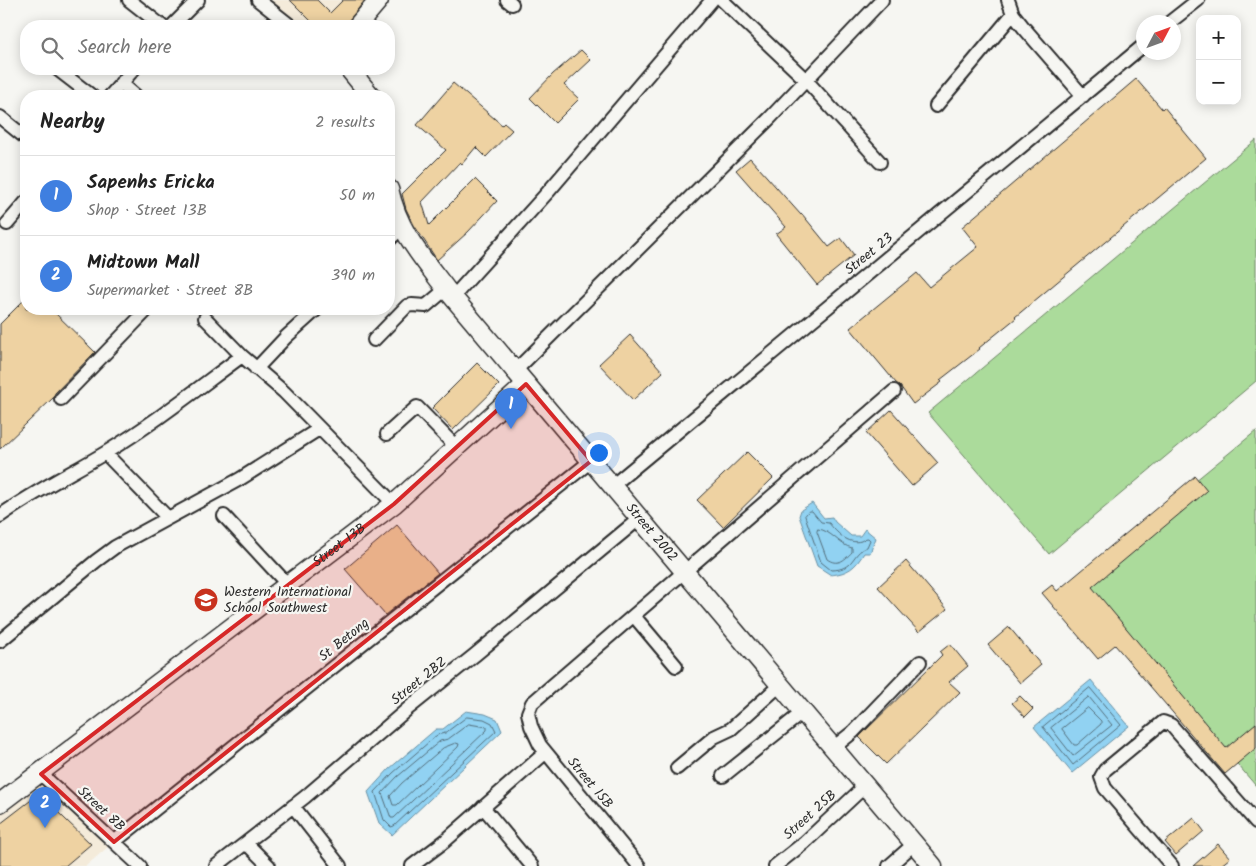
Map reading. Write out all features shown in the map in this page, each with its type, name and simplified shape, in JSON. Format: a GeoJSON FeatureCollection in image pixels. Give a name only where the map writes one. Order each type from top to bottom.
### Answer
{"type":"FeatureCollection","features":[{"type":"Feature","properties":{"kind":"street"},"geometry":{"type":"LineString","coordinates":[[129,0],[154,20]]}},
{"type":"Feature","properties":{"kind":"street"},"geometry":{"type":"LineString","coordinates":[[178,20],[198,0]]}},
{"type":"Feature","properties":{"kind":"street"},"geometry":{"type":"LineString","coordinates":[[258,0],[283,20]]}},
{"type":"Feature","properties":{"kind":"street"},"geometry":{"type":"LineString","coordinates":[[362,20],[379,0]]}},
{"type":"Feature","properties":{"kind":"street"},"geometry":{"type":"LineString","coordinates":[[374,340],[407,306],[426,306],[450,293],[548,192],[712,0]]}},
{"type":"Feature","properties":{"kind":"street"},"geometry":{"type":"LineString","coordinates":[[722,0],[806,80],[880,162]]}},
{"type":"Feature","properties":{"kind":"street"},"geometry":{"type":"LineString","coordinates":[[515,371],[806,80],[882,0]]}},
{"type":"Feature","properties":{"kind":"street"},"geometry":{"type":"LineString","coordinates":[[1008,0],[1013,14],[1083,96]]}},
{"type":"Feature","properties":{"kind":"street"},"geometry":{"type":"LineString","coordinates":[[1179,15],[1198,0]]}},
{"type":"Feature","properties":{"kind":"street"},"geometry":{"type":"LineString","coordinates":[[936,106],[1013,14]]}},
{"type":"Feature","properties":{"kind":"street","name":"Street 23"},"geometry":{"type":"LineString","coordinates":[[612,486],[1136,52]]}},
{"type":"Feature","properties":{"kind":"street"},"geometry":{"type":"LineString","coordinates":[[65,75],[84,90]]}},
{"type":"Feature","properties":{"kind":"street"},"geometry":{"type":"LineString","coordinates":[[116,90],[129,75]]}},
{"type":"Feature","properties":{"kind":"street"},"geometry":{"type":"LineString","coordinates":[[353,75],[364,90]]}},
{"type":"Feature","properties":{"kind":"street"},"geometry":{"type":"LineString","coordinates":[[121,84],[128,90]]}},
{"type":"Feature","properties":{"kind":"street"},"geometry":{"type":"LineString","coordinates":[[0,117],[20,133]]}},
{"type":"Feature","properties":{"kind":"street"},"geometry":{"type":"LineString","coordinates":[[8,224],[20,209]]}},
{"type":"Feature","properties":{"kind":"street","name":"Street 2002"},"geometry":{"type":"LineString","coordinates":[[395,234],[410,243],[515,371],[933,866]]}},
{"type":"Feature","properties":{"kind":"street"},"geometry":{"type":"LineString","coordinates":[[61,399],[142,315]]}},
{"type":"Feature","properties":{"kind":"street"},"geometry":{"type":"LineString","coordinates":[[256,368],[310,315]]}},
{"type":"Feature","properties":{"kind":"street"},"geometry":{"type":"LineString","coordinates":[[204,318],[242,356],[284,392],[394,504]]}},
{"type":"Feature","properties":{"kind":"street"},"geometry":{"type":"LineString","coordinates":[[0,516],[25,498],[105,452],[175,406],[242,356]]}},
{"type":"Feature","properties":{"kind":"street","name":"Street 13B"},"geometry":{"type":"LineString","coordinates":[[0,804],[394,504],[526,384]]}},
{"type":"Feature","properties":{"kind":"street"},"geometry":{"type":"LineString","coordinates":[[676,666],[634,616],[894,391]]}},
{"type":"Feature","properties":{"kind":"street"},"geometry":{"type":"LineString","coordinates":[[387,434],[417,407],[457,448]]}},
{"type":"Feature","properties":{"kind":"street"},"geometry":{"type":"LineString","coordinates":[[0,642],[115,547],[261,466],[319,429]]}},
{"type":"Feature","properties":{"kind":"street"},"geometry":{"type":"LineString","coordinates":[[105,452],[168,518]]}},
{"type":"Feature","properties":{"kind":"street","name":"St Betong"},"geometry":{"type":"LineString","coordinates":[[114,842],[591,461]]}},
{"type":"Feature","properties":{"kind":"street"},"geometry":{"type":"LineString","coordinates":[[224,516],[288,585]]}},
{"type":"Feature","properties":{"kind":"street","name":"Street 2BZ"},"geometry":{"type":"LineString","coordinates":[[216,866],[293,806],[640,518]]}},
{"type":"Feature","properties":{"kind":"street","name":"Street 15B"},"geometry":{"type":"LineString","coordinates":[[634,616],[532,703],[528,713],[531,726],[545,753],[636,865]]}},
{"type":"Feature","properties":{"kind":"street"},"geometry":{"type":"LineString","coordinates":[[833,748],[853,732],[920,662]]}},
{"type":"Feature","properties":{"kind":"street"},"geometry":{"type":"LineString","coordinates":[[677,768],[714,737],[731,729],[780,686]]}},
{"type":"Feature","properties":{"kind":"street"},"geometry":{"type":"LineString","coordinates":[[723,776],[803,712]]}},
{"type":"Feature","properties":{"kind":"street"},"geometry":{"type":"LineString","coordinates":[[1172,866],[1105,788],[1101,777],[1105,770],[1163,722],[1171,725],[1256,822]]}},
{"type":"Feature","properties":{"kind":"street"},"geometry":{"type":"LineString","coordinates":[[412,866],[445,841],[545,753]]}},
{"type":"Feature","properties":{"kind":"street","name":"Street 8B"},"geometry":{"type":"LineString","coordinates":[[41,774],[140,866]]}},
{"type":"Feature","properties":{"kind":"street","name":"Street 25B"},"geometry":{"type":"LineString","coordinates":[[775,866],[865,786]]}},
{"type":"Feature","properties":{"kind":"street"},"geometry":{"type":"LineString","coordinates":[[293,806],[340,866]]}},
{"type":"Feature","properties":{"kind":"street"},"geometry":{"type":"LineString","coordinates":[[483,807],[532,866]]}},
{"type":"Feature","properties":{"kind":"street"},"geometry":{"type":"LineString","coordinates":[[246,843],[269,866]]}},
{"type":"Feature","properties":{"kind":"street"},"geometry":{"type":"LineString","coordinates":[[889,866],[914,844]]}},
{"type":"Feature","properties":{"kind":"highlighted area"},"geometry":{"type":"Polygon","coordinates":[[[526,384],[591,461],[114,842],[41,774],[394,504],[526,384]]]}},
{"type":"Feature","properties":{"kind":"shaded area"},"geometry":{"type":"Polygon","coordinates":[[[270,0],[370,0],[354,20],[295,20],[270,0]]]}},
{"type":"Feature","properties":{"kind":"shaded area"},"geometry":{"type":"Polygon","coordinates":[[[38,782],[109,846],[86,866],[0,866],[0,810],[38,782]]]}},
{"type":"Feature","properties":{"kind":"green space"},"geometry":{"type":"Polygon","coordinates":[[[1256,140],[1256,381],[1049,554],[928,413],[1256,140]]]}},
{"type":"Feature","properties":{"kind":"green space"},"geometry":{"type":"Polygon","coordinates":[[[1256,431],[1256,786],[1078,577],[1256,431]]]}},
{"type":"Feature","properties":{"kind":"water"},"geometry":{"type":"Polygon","coordinates":[[[812,503],[824,518],[832,517],[851,536],[860,536],[865,529],[876,538],[870,553],[864,553],[850,569],[837,574],[831,575],[817,566],[799,516],[801,510],[812,503]]]}},
{"type":"Feature","properties":{"kind":"water"},"geometry":{"type":"Polygon","coordinates":[[[1091,680],[1129,726],[1072,773],[1034,727],[1091,680]]]}},
{"type":"Feature","properties":{"kind":"water"},"geometry":{"type":"Polygon","coordinates":[[[466,711],[485,714],[497,719],[502,731],[392,835],[379,823],[368,792],[389,769],[436,729],[443,729],[466,711]]]}},
{"type":"Feature","properties":{"kind":"building"},"geometry":{"type":"Polygon","coordinates":[[[290,0],[317,0],[330,13],[343,0],[365,0],[350,20],[310,20],[290,0]]]}},
{"type":"Feature","properties":{"kind":"building"},"geometry":{"type":"Polygon","coordinates":[[[581,50],[591,60],[564,85],[579,99],[555,123],[530,98],[553,74],[581,50]]]}},
{"type":"Feature","properties":{"kind":"building"},"geometry":{"type":"Polygon","coordinates":[[[1136,79],[1162,109],[1164,107],[1206,158],[1015,317],[980,349],[940,380],[942,382],[913,404],[850,328],[917,273],[929,287],[978,247],[962,227],[1136,79]]]}},
{"type":"Feature","properties":{"kind":"building"},"geometry":{"type":"Polygon","coordinates":[[[453,83],[502,125],[504,123],[512,130],[486,157],[476,147],[462,164],[460,162],[422,202],[429,225],[475,179],[497,201],[468,232],[437,260],[414,225],[406,209],[402,194],[446,150],[417,125],[453,83]]]}},
{"type":"Feature","properties":{"kind":"building"},"geometry":{"type":"Polygon","coordinates":[[[750,158],[802,214],[829,247],[841,238],[854,255],[817,285],[776,234],[786,227],[736,170],[750,158]]]}},
{"type":"Feature","properties":{"kind":"building"},"geometry":{"type":"Polygon","coordinates":[[[20,304],[20,315],[57,315],[95,352],[55,393],[53,398],[0,449],[0,324],[20,304]]]}},
{"type":"Feature","properties":{"kind":"building"},"geometry":{"type":"Polygon","coordinates":[[[630,335],[663,372],[633,400],[599,364],[630,335]]]}},
{"type":"Feature","properties":{"kind":"building"},"geometry":{"type":"Polygon","coordinates":[[[477,363],[499,385],[453,430],[432,408],[477,363]]]}},
{"type":"Feature","properties":{"kind":"building"},"geometry":{"type":"Polygon","coordinates":[[[891,410],[938,463],[912,486],[866,433],[891,410]]]}},
{"type":"Feature","properties":{"kind":"building"},"geometry":{"type":"Polygon","coordinates":[[[747,452],[773,478],[723,527],[697,500],[747,452]]]}},
{"type":"Feature","properties":{"kind":"building"},"geometry":{"type":"Polygon","coordinates":[[[1195,476],[1207,491],[1092,587],[1226,748],[1256,723],[1256,748],[1225,774],[1115,645],[1098,659],[1042,593],[1052,585],[1057,591],[1195,476]]]}},
{"type":"Feature","properties":{"kind":"building"},"geometry":{"type":"Polygon","coordinates":[[[397,525],[438,573],[385,615],[345,569],[397,525]]]}},
{"type":"Feature","properties":{"kind":"building"},"geometry":{"type":"Polygon","coordinates":[[[906,561],[947,609],[919,632],[878,587],[906,561]]]}},
{"type":"Feature","properties":{"kind":"building"},"geometry":{"type":"Polygon","coordinates":[[[1009,627],[1041,665],[1020,683],[988,645],[1009,627]]]}},
{"type":"Feature","properties":{"kind":"building"},"geometry":{"type":"Polygon","coordinates":[[[950,644],[968,666],[949,682],[960,692],[886,764],[859,737],[942,655],[940,652],[950,644]]]}},
{"type":"Feature","properties":{"kind":"building"},"geometry":{"type":"Polygon","coordinates":[[[1020,696],[1033,709],[1025,717],[1012,703],[1020,696]]]}},
{"type":"Feature","properties":{"kind":"building"},"geometry":{"type":"Polygon","coordinates":[[[39,794],[91,844],[65,866],[0,866],[0,824],[39,794]]]}},
{"type":"Feature","properties":{"kind":"building"},"geometry":{"type":"Polygon","coordinates":[[[1194,818],[1204,831],[1176,855],[1165,842],[1194,818]]]}},
{"type":"Feature","properties":{"kind":"building"},"geometry":{"type":"Polygon","coordinates":[[[1218,844],[1230,858],[1220,866],[1193,866],[1218,844]]]}},
{"type":"Feature","properties":{"kind":"place","name":"Sapenhs Ericka"},"geometry":{"type":"Point","coordinates":[511,429]}},
{"type":"Feature","properties":{"kind":"place","name":"Western International School Southwest"},"geometry":{"type":"Point","coordinates":[206,600]}},
{"type":"Feature","properties":{"kind":"place","name":"Midtown Mall"},"geometry":{"type":"Point","coordinates":[45,828]}}]}
